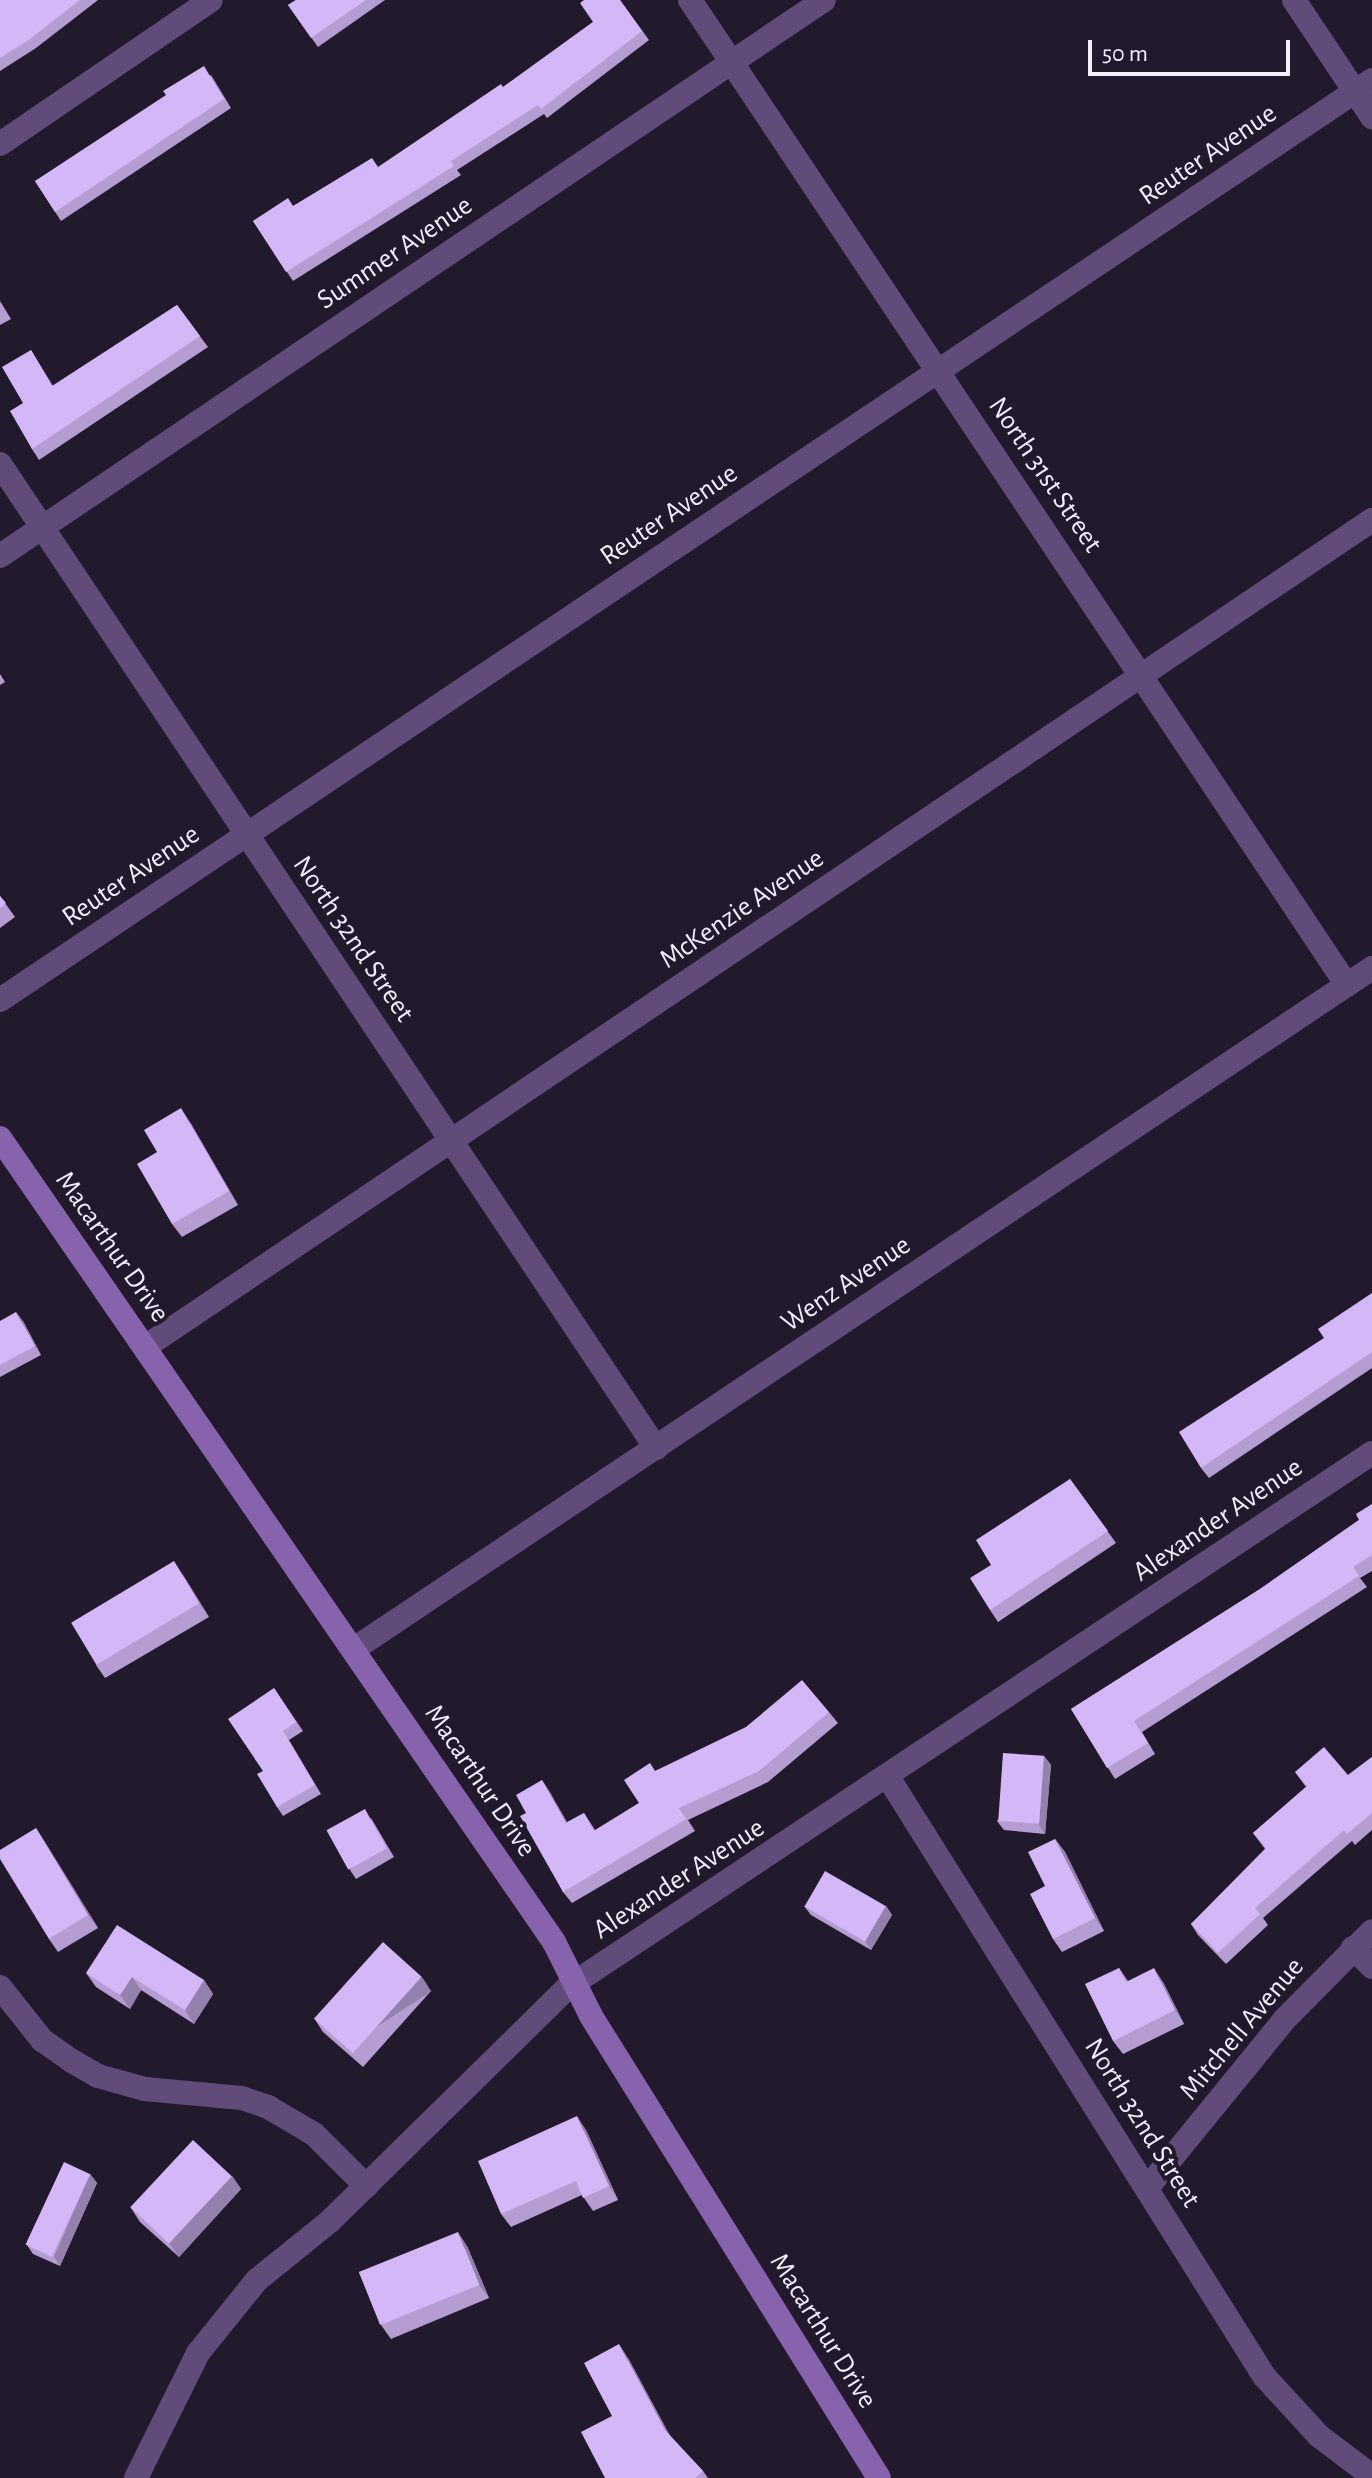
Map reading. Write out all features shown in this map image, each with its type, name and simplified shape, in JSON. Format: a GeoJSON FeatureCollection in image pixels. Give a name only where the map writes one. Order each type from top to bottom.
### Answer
{"type":"FeatureCollection","features":[{"type":"Feature","properties":{"kind":"main road","name":"Macarthur Drive"},"geometry":{"type":"LineString","coordinates":[[0,1138],[554,1942],[575,1983],[879,2478]]}},
{"type":"Feature","properties":{"kind":"street"},"geometry":{"type":"LineString","coordinates":[[0,144],[211,0]]}},
{"type":"Feature","properties":{"kind":"street","name":"North 31st Street"},"geometry":{"type":"LineString","coordinates":[[690,0],[1347,985]]}},
{"type":"Feature","properties":{"kind":"street","name":"Summer Avenue"},"geometry":{"type":"LineString","coordinates":[[0,556],[824,0]]}},
{"type":"Feature","properties":{"kind":"street"},"geometry":{"type":"LineString","coordinates":[[1294,0],[1364,86],[1372,117]]}},
{"type":"Feature","properties":{"kind":"street","name":"Reuter Avenue"},"geometry":{"type":"LineString","coordinates":[[0,1000],[1364,86]]}},
{"type":"Feature","properties":{"kind":"street","name":"North 32nd Street"},"geometry":{"type":"LineString","coordinates":[[0,464],[656,1448]]}},
{"type":"Feature","properties":{"kind":"street","name":"McKenzie Avenue"},"geometry":{"type":"LineString","coordinates":[[145,1347],[1372,520]]}},
{"type":"Feature","properties":{"kind":"street","name":"Wenz Avenue"},"geometry":{"type":"LineString","coordinates":[[354,1649],[1372,968]]}},
{"type":"Feature","properties":{"kind":"street","name":"Alexander Avenue"},"geometry":{"type":"LineString","coordinates":[[136,2478],[171,2402],[220,2322],[257,2280],[366,2186],[575,1983],[1372,1453]]}},
{"type":"Feature","properties":{"kind":"street","name":"North 32nd Street"},"geometry":{"type":"LineString","coordinates":[[888,1777],[1264,2376],[1319,2436],[1372,2476]]}},
{"type":"Feature","properties":{"kind":"street","name":"Mitchell Avenue"},"geometry":{"type":"LineString","coordinates":[[1148,2187],[1284,2020],[1372,1931]]}},
{"type":"Feature","properties":{"kind":"street"},"geometry":{"type":"LineString","coordinates":[[1353,1948],[1372,1967]]}},
{"type":"Feature","properties":{"kind":"street"},"geometry":{"type":"LineString","coordinates":[[0,1987],[42,2040],[72,2061],[145,2089],[242,2098],[268,2107],[314,2134],[366,2186]]}},
{"type":"Feature","properties":{"kind":"building"},"geometry":{"type":"Polygon","coordinates":[[[0,0],[80,0],[0,58],[0,0]]]}},
{"type":"Feature","properties":{"kind":"building"},"geometry":{"type":"Polygon","coordinates":[[[296,0],[366,0],[311,38],[288,5],[296,0]]]}},
{"type":"Feature","properties":{"kind":"building"},"geometry":{"type":"Polygon","coordinates":[[[584,0],[620,0],[642,31],[541,109],[538,105],[451,161],[454,166],[286,272],[253,221],[288,198],[293,206],[372,158],[378,167],[501,84],[503,87],[593,22],[580,3],[584,0]]]}},
{"type":"Feature","properties":{"kind":"building"},"geometry":{"type":"Polygon","coordinates":[[[204,66],[224,99],[55,212],[35,181],[166,95],[163,91],[204,66]]]}},
{"type":"Feature","properties":{"kind":"building"},"geometry":{"type":"Polygon","coordinates":[[[177,305],[200,336],[32,449],[10,411],[23,403],[2,367],[31,350],[52,386],[177,305]]]}},
{"type":"Feature","properties":{"kind":"building"},"geometry":{"type":"Polygon","coordinates":[[[181,1108],[229,1191],[172,1224],[137,1164],[157,1152],[144,1130],[181,1108]]]}},
{"type":"Feature","properties":{"kind":"building"},"geometry":{"type":"Polygon","coordinates":[[[1372,1293],[1372,1352],[1201,1468],[1179,1432],[1324,1338],[1318,1329],[1372,1293]]]}},
{"type":"Feature","properties":{"kind":"building"},"geometry":{"type":"Polygon","coordinates":[[[16,1312],[35,1346],[0,1365],[0,1321],[16,1312]]]}},
{"type":"Feature","properties":{"kind":"building"},"geometry":{"type":"Polygon","coordinates":[[[1070,1479],[1108,1531],[990,1610],[970,1578],[991,1565],[976,1540],[1070,1479]]]}},
{"type":"Feature","properties":{"kind":"building"},"geometry":{"type":"Polygon","coordinates":[[[1372,1504],[1372,1555],[1353,1567],[1359,1576],[1134,1721],[1148,1743],[1107,1768],[1071,1709],[1260,1589],[1359,1520],[1356,1514],[1372,1504]]]}},
{"type":"Feature","properties":{"kind":"building"},"geometry":{"type":"Polygon","coordinates":[[[174,1561],[199,1603],[96,1665],[71,1623],[174,1561]]]}},
{"type":"Feature","properties":{"kind":"building"},"geometry":{"type":"Polygon","coordinates":[[[802,1680],[829,1712],[759,1771],[679,1808],[686,1819],[563,1892],[520,1816],[526,1813],[516,1795],[542,1780],[566,1823],[584,1813],[594,1831],[639,1803],[624,1780],[650,1763],[655,1771],[746,1727],[802,1680]]]}},
{"type":"Feature","properties":{"kind":"building"},"geometry":{"type":"Polygon","coordinates":[[[274,1688],[296,1722],[283,1731],[315,1785],[277,1807],[257,1774],[263,1771],[228,1719],[274,1688]]]}},
{"type":"Feature","properties":{"kind":"building"},"geometry":{"type":"Polygon","coordinates":[[[1324,1747],[1348,1775],[1372,1757],[1372,1813],[1347,1834],[1344,1830],[1255,1908],[1260,1914],[1218,1953],[1191,1924],[1266,1848],[1253,1833],[1307,1786],[1295,1772],[1324,1747]]]}},
{"type":"Feature","properties":{"kind":"building"},"geometry":{"type":"Polygon","coordinates":[[[1003,1753],[1044,1756],[1039,1824],[998,1821],[1003,1753]]]}},
{"type":"Feature","properties":{"kind":"building"},"geometry":{"type":"Polygon","coordinates":[[[365,1809],[387,1848],[348,1870],[327,1830],[365,1809]]]}},
{"type":"Feature","properties":{"kind":"building"},"geometry":{"type":"Polygon","coordinates":[[[36,1828],[88,1915],[49,1939],[0,1859],[0,1850],[36,1828]]]}},
{"type":"Feature","properties":{"kind":"building"},"geometry":{"type":"Polygon","coordinates":[[[1055,1839],[1095,1918],[1053,1939],[1030,1894],[1045,1886],[1028,1852],[1055,1839]]]}},
{"type":"Feature","properties":{"kind":"building"},"geometry":{"type":"Polygon","coordinates":[[[825,1871],[886,1906],[865,1942],[804,1907],[825,1871]]]}},
{"type":"Feature","properties":{"kind":"building"},"geometry":{"type":"Polygon","coordinates":[[[117,1925],[204,1980],[185,2010],[132,1977],[120,1995],[86,1973],[117,1925]]]}},
{"type":"Feature","properties":{"kind":"building"},"geometry":{"type":"Polygon","coordinates":[[[383,1942],[422,1977],[353,2053],[314,2019],[383,1942]]]}},
{"type":"Feature","properties":{"kind":"building"},"geometry":{"type":"Polygon","coordinates":[[[1119,1968],[1126,1982],[1154,1968],[1175,2010],[1113,2041],[1085,1984],[1119,1968]]]}},
{"type":"Feature","properties":{"kind":"building"},"geometry":{"type":"Polygon","coordinates":[[[577,2116],[609,2186],[583,2198],[576,2181],[501,2214],[478,2161],[577,2116]]]}},
{"type":"Feature","properties":{"kind":"building"},"geometry":{"type":"Polygon","coordinates":[[[193,2140],[232,2176],[169,2243],[130,2207],[193,2140]]]}},
{"type":"Feature","properties":{"kind":"building"},"geometry":{"type":"Polygon","coordinates":[[[64,2162],[90,2174],[52,2257],[26,2244],[64,2162]]]}},
{"type":"Feature","properties":{"kind":"building"},"geometry":{"type":"Polygon","coordinates":[[[458,2232],[479,2285],[380,2325],[359,2272],[458,2232]]]}},
{"type":"Feature","properties":{"kind":"building"},"geometry":{"type":"Polygon","coordinates":[[[619,2344],[665,2430],[703,2471],[695,2478],[605,2478],[581,2432],[612,2416],[584,2363],[619,2344]]]}}]}
